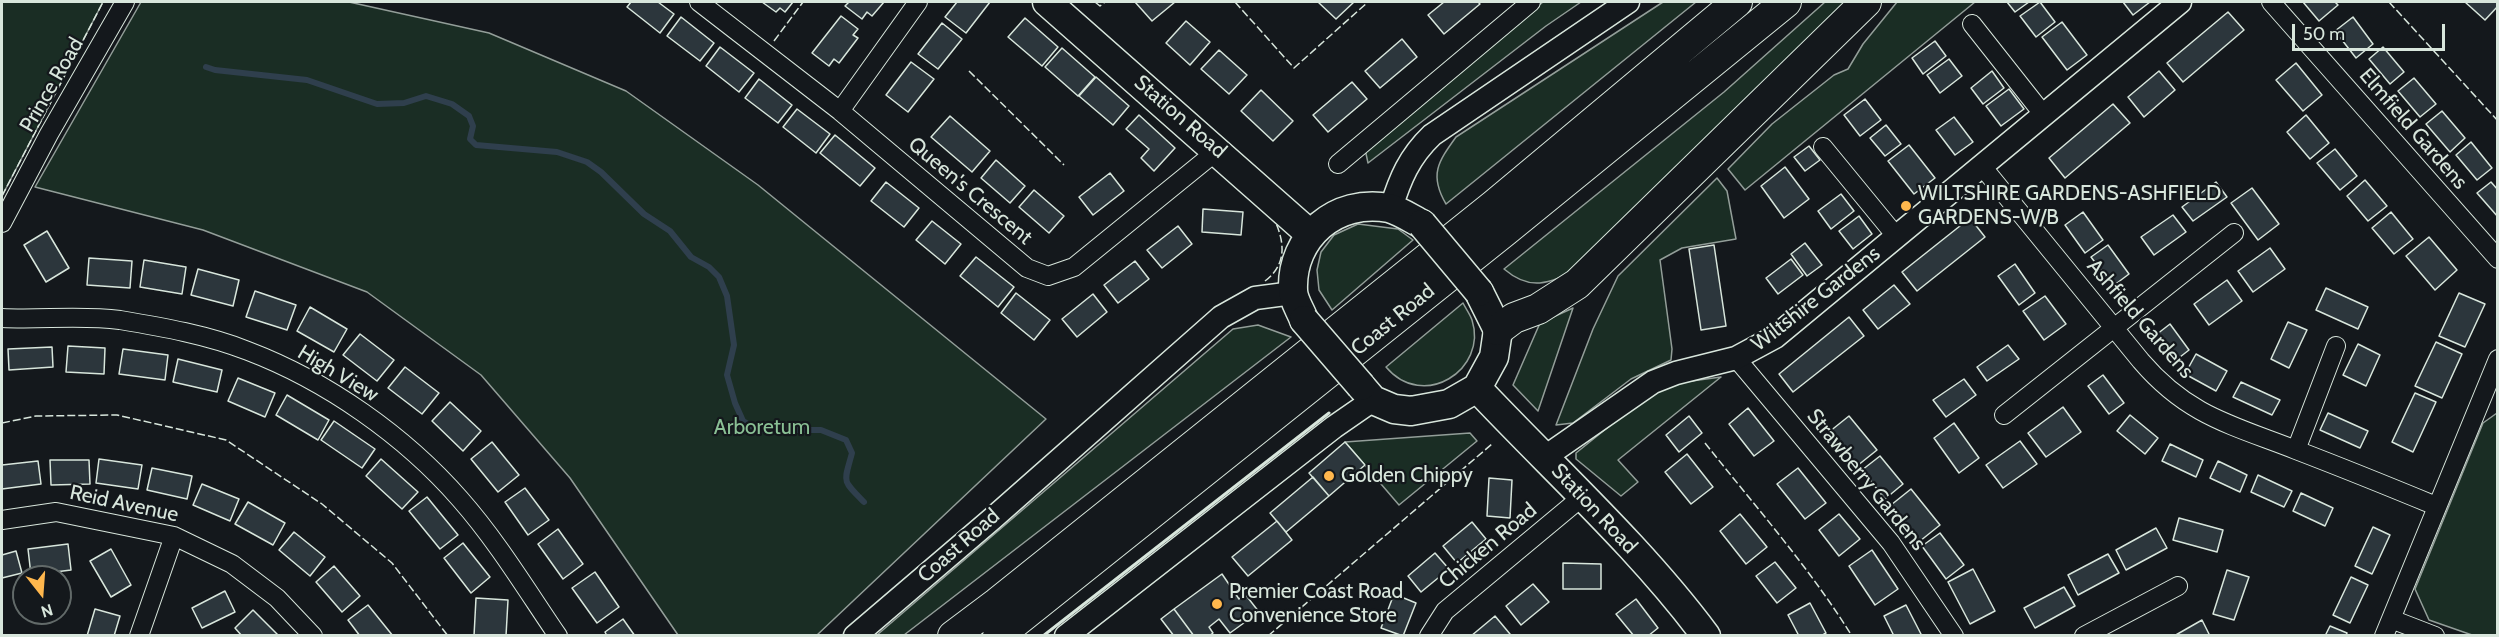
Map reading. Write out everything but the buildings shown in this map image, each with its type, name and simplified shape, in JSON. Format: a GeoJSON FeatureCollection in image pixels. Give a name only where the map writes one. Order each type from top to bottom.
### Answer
{"type":"FeatureCollection","features":[{"type":"Feature","properties":{"kind":"highway","name":"Coast Road"},"geometry":{"type":"LineString","coordinates":[[953,636],[1494,205],[1737,2]]}},
{"type":"Feature","properties":{"kind":"highway","name":"Coast Road"},"geometry":{"type":"LineString","coordinates":[[998,636],[1505,231],[1786,2]]}},
{"type":"Feature","properties":{"kind":"highway"},"geometry":{"type":"LineString","coordinates":[[1498,330],[1514,318],[1538,309],[1577,284],[1866,2]]}},
{"type":"Feature","properties":{"kind":"main road","name":"Station Road"},"geometry":{"type":"LineString","coordinates":[[1047,2],[1218,150],[1310,234]]}},
{"type":"Feature","properties":{"kind":"main road"},"geometry":{"type":"LineString","coordinates":[[1359,207],[1390,208],[1422,224],[1479,292],[1498,330],[1494,357],[1477,388],[1449,404],[1411,411],[1394,409],[1367,393],[1304,320],[1293,293],[1295,262],[1310,234],[1336,214],[1359,207]]}},
{"type":"Feature","properties":{"kind":"main road","name":"Station Road"},"geometry":{"type":"LineString","coordinates":[[1477,388],[1677,597],[1706,636]]}},
{"type":"Feature","properties":{"kind":"street","name":"Prince Road"},"geometry":{"type":"LineString","coordinates":[[2,223],[49,134],[125,2]]}},
{"type":"Feature","properties":{"kind":"street","name":"Queen's Crescent"},"geometry":{"type":"LineString","coordinates":[[699,2],[840,111],[1027,268],[1048,276],[1074,267],[1218,150]]}},
{"type":"Feature","properties":{"kind":"street"},"geometry":{"type":"LineString","coordinates":[[840,111],[918,2]]}},
{"type":"Feature","properties":{"kind":"street"},"geometry":{"type":"LineString","coordinates":[[1338,164],[1531,2]]}},
{"type":"Feature","properties":{"kind":"street"},"geometry":{"type":"LineString","coordinates":[[1390,208],[1410,159],[1432,135],[1628,2]]}},
{"type":"Feature","properties":{"kind":"street","name":"Wiltshire Gardens"},"geometry":{"type":"LineString","coordinates":[[1545,457],[1653,382],[1676,373],[1736,358],[1774,337],[2180,2]]}},
{"type":"Feature","properties":{"kind":"street","name":"Elmfield Gardens"},"geometry":{"type":"LineString","coordinates":[[2271,2],[2498,259]]}},
{"type":"Feature","properties":{"kind":"street"},"geometry":{"type":"LineString","coordinates":[[1972,24],[2043,114]]}},
{"type":"Feature","properties":{"kind":"street","name":"Wiltshire Gardens"},"geometry":{"type":"LineString","coordinates":[[1823,147],[1896,236]]}},
{"type":"Feature","properties":{"kind":"street","name":"Ashfield Gardens"},"geometry":{"type":"LineString","coordinates":[[1981,165],[2160,383],[2174,395],[2217,420],[2436,506]]}},
{"type":"Feature","properties":{"kind":"street"},"geometry":{"type":"LineString","coordinates":[[2004,415],[2234,233]]}},
{"type":"Feature","properties":{"kind":"street","name":"Coast Road"},"geometry":{"type":"LineString","coordinates":[[855,636],[1221,317],[1255,298],[1293,293]]}},
{"type":"Feature","properties":{"kind":"street","name":"High View"},"geometry":{"type":"LineString","coordinates":[[2,318],[72,317],[118,320],[163,328],[248,351],[326,390],[381,427],[428,466],[458,497],[483,526],[558,636]]}},
{"type":"Feature","properties":{"kind":"street"},"geometry":{"type":"LineString","coordinates":[[2296,450],[2336,346]]}},
{"type":"Feature","properties":{"kind":"street","name":"Strawberry Gardens"},"geometry":{"type":"LineString","coordinates":[[1736,358],[1891,543],[1954,636]]}},
{"type":"Feature","properties":{"kind":"street"},"geometry":{"type":"LineString","coordinates":[[2434,636],[2388,627],[2436,506],[2492,391],[2498,359]]}},
{"type":"Feature","properties":{"kind":"street"},"geometry":{"type":"LineString","coordinates":[[1066,636],[1334,427],[1367,393]]}},
{"type":"Feature","properties":{"kind":"street","name":"Chicken Road"},"geometry":{"type":"LineString","coordinates":[[1429,636],[1445,611],[1582,497]]}},
{"type":"Feature","properties":{"kind":"street","name":"Reid Avenue"},"geometry":{"type":"LineString","coordinates":[[2,520],[56,512],[174,536],[232,564],[277,598],[313,636]]}},
{"type":"Feature","properties":{"kind":"street"},"geometry":{"type":"LineString","coordinates":[[139,636],[174,536]]}},
{"type":"Feature","properties":{"kind":"street"},"geometry":{"type":"LineString","coordinates":[[2084,636],[2178,586]]}},
{"type":"Feature","properties":{"kind":"green space"},"geometry":{"type":"Polygon","coordinates":[[[2,2],[103,2],[2,196],[2,2]]]}},
{"type":"Feature","properties":{"kind":"green space","name":"Arboretum"},"geometry":{"type":"Polygon","coordinates":[[[141,2],[349,2],[489,33],[626,91],[758,185],[1046,419],[817,635],[678,635],[570,478],[481,375],[367,292],[203,230],[35,187],[141,2]]]}},
{"type":"Feature","properties":{"kind":"green space"},"geometry":{"type":"Polygon","coordinates":[[[1543,2],[1581,2],[1546,26],[1368,163],[1365,149],[1543,2]]]}},
{"type":"Feature","properties":{"kind":"green space"},"geometry":{"type":"Polygon","coordinates":[[[1663,2],[1696,2],[1446,204],[1438,185],[1438,169],[1444,154],[1456,137],[1663,2]]]}},
{"type":"Feature","properties":{"kind":"green space"},"geometry":{"type":"Polygon","coordinates":[[[1825,2],[1847,2],[1579,269],[1549,281],[1532,283],[1523,281],[1504,269],[1724,92],[1825,2]]]}},
{"type":"Feature","properties":{"kind":"green space"},"geometry":{"type":"Polygon","coordinates":[[[1897,2],[1975,2],[1745,190],[1728,169],[1772,124],[1834,75],[1848,69],[1863,44],[1897,2]]]}},
{"type":"Feature","properties":{"kind":"green space"},"geometry":{"type":"Polygon","coordinates":[[[1717,178],[1727,191],[1736,239],[1682,248],[1660,260],[1672,349],[1671,360],[1631,379],[1573,423],[1556,425],[1593,329],[1618,276],[1717,178]]]}},
{"type":"Feature","properties":{"kind":"green space"},"geometry":{"type":"Polygon","coordinates":[[[1358,224],[1398,229],[1413,240],[1332,310],[1319,290],[1317,270],[1321,252],[1334,235],[1358,224]]]}},
{"type":"Feature","properties":{"kind":"green space"},"geometry":{"type":"Polygon","coordinates":[[[1463,303],[1472,320],[1474,338],[1471,355],[1462,368],[1449,379],[1434,385],[1417,385],[1401,380],[1386,367],[1463,303]]]}},
{"type":"Feature","properties":{"kind":"green space"},"geometry":{"type":"Polygon","coordinates":[[[1573,308],[1538,411],[1513,385],[1540,323],[1573,308]]]}},
{"type":"Feature","properties":{"kind":"green space"},"geometry":{"type":"Polygon","coordinates":[[[1258,325],[1291,337],[904,635],[877,635],[1233,329],[1258,325]]]}},
{"type":"Feature","properties":{"kind":"green space"},"geometry":{"type":"Polygon","coordinates":[[[1721,377],[1618,460],[1638,482],[1621,496],[1576,459],[1576,453],[1648,395],[1677,383],[1721,377]]]}},
{"type":"Feature","properties":{"kind":"green space"},"geometry":{"type":"Polygon","coordinates":[[[2497,413],[2497,635],[2472,635],[2429,620],[2415,589],[2483,423],[2497,413]]]}},
{"type":"Feature","properties":{"kind":"green space"},"geometry":{"type":"Polygon","coordinates":[[[1470,433],[1477,441],[1399,505],[1345,442],[1470,433]]]}},
{"type":"Feature","properties":{"kind":"waterway"},"geometry":{"type":"LineString","coordinates":[[206,67],[215,70],[307,80],[377,104],[404,103],[426,96],[452,104],[469,116],[473,126],[470,139],[476,145],[557,152],[587,162],[601,172],[644,214],[670,231],[691,257],[709,267],[719,277],[727,296],[734,345],[727,375],[743,421],[755,428],[765,430],[821,430],[846,440],[852,453],[846,480],[851,489],[864,502]]}},
{"type":"Feature","properties":{"kind":"fence"},"geometry":{"type":"LineString","coordinates":[[2,196],[103,2]]}},
{"type":"Feature","properties":{"kind":"fence"},"geometry":{"type":"LineString","coordinates":[[774,41],[803,2]]}},
{"type":"Feature","properties":{"kind":"fence"},"geometry":{"type":"LineString","coordinates":[[1095,2],[1100,6],[1105,2]]}},
{"type":"Feature","properties":{"kind":"fence"},"geometry":{"type":"LineString","coordinates":[[1235,2],[1294,68],[1368,2]]}},
{"type":"Feature","properties":{"kind":"fence"},"geometry":{"type":"LineString","coordinates":[[2389,2],[2498,121]]}},
{"type":"Feature","properties":{"kind":"fence"},"geometry":{"type":"LineString","coordinates":[[969,71],[1064,165]]}},
{"type":"Feature","properties":{"kind":"fence"},"geometry":{"type":"LineString","coordinates":[[1265,281],[1277,268],[1282,254],[1281,239],[1276,223]]}},
{"type":"Feature","properties":{"kind":"fence"},"geometry":{"type":"LineString","coordinates":[[2,423],[36,416],[117,415],[226,440],[322,504],[392,563],[448,636]]}},
{"type":"Feature","properties":{"kind":"fence"},"geometry":{"type":"LineString","coordinates":[[1705,443],[1800,561],[1852,636]]}},
{"type":"Feature","properties":{"kind":"fence"},"geometry":{"type":"LineString","coordinates":[[1268,636],[1492,444]]}},
{"type":"Feature","properties":{"kind":"wall"},"geometry":{"type":"LineString","coordinates":[[1043,636],[1329,413]]}},
{"type":"Feature","properties":{"kind":"place","name":"WILTSHIRE GARDENS-ASHFIELD GARDENS-W/B"},"geometry":{"type":"Point","coordinates":[1906,206]}},
{"type":"Feature","properties":{"kind":"place","name":"Golden Chippy"},"geometry":{"type":"Point","coordinates":[1329,476]}},
{"type":"Feature","properties":{"kind":"place","name":"Premier Coast Road Convenience Store"},"geometry":{"type":"Point","coordinates":[1217,604]}}]}
